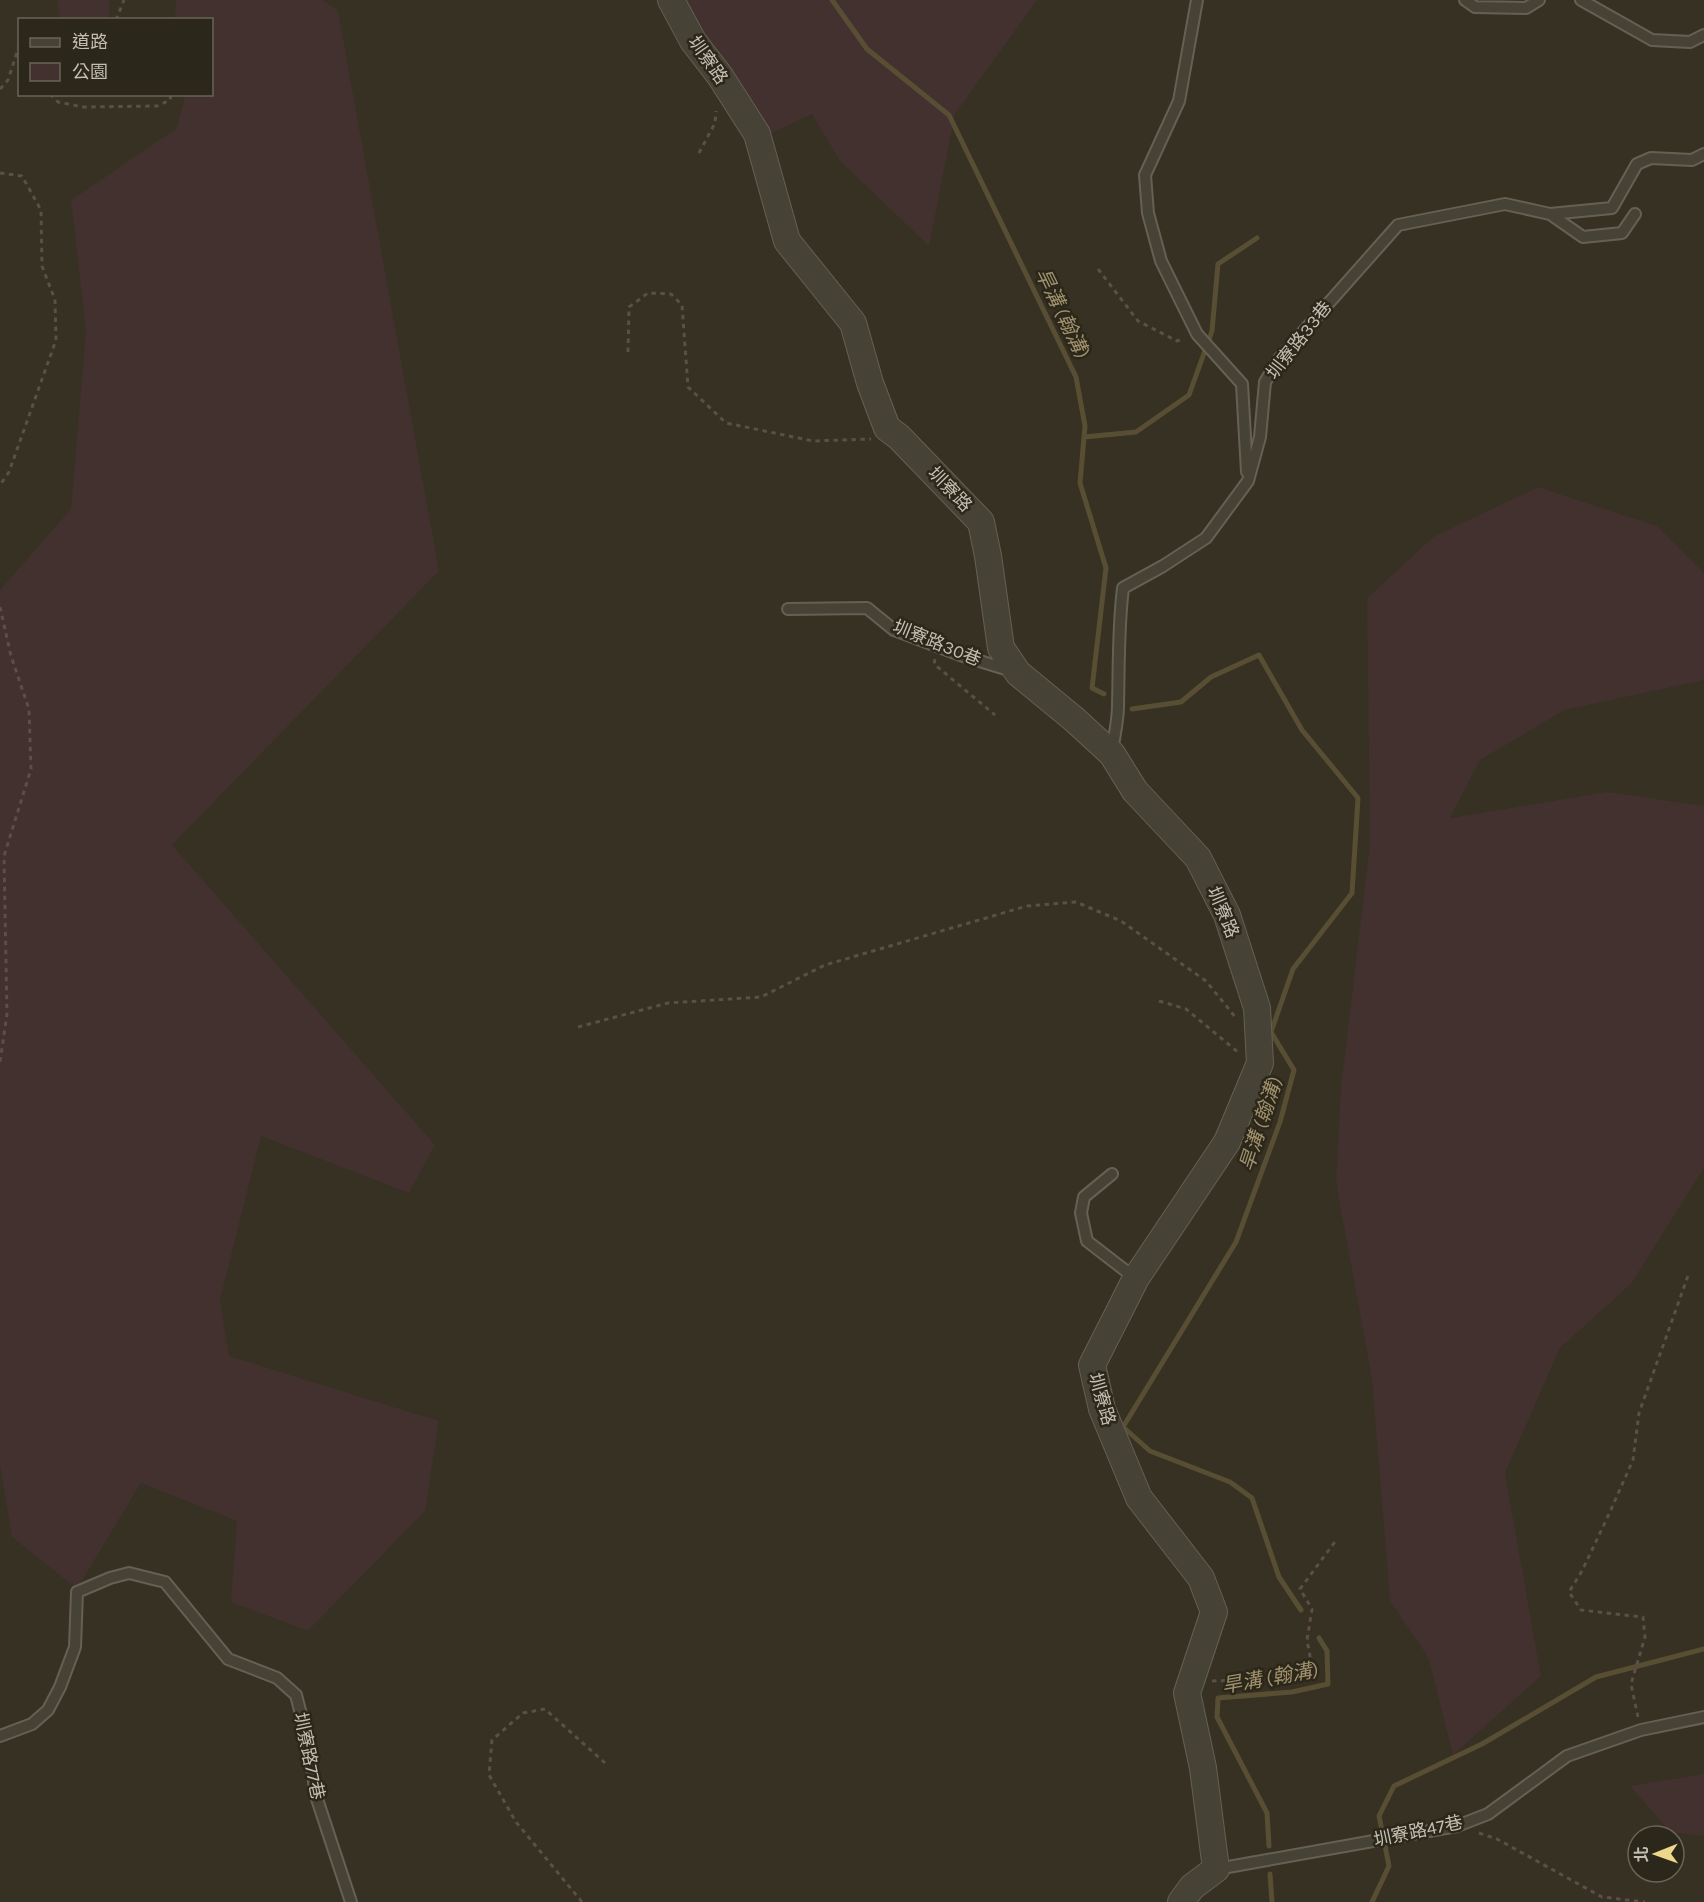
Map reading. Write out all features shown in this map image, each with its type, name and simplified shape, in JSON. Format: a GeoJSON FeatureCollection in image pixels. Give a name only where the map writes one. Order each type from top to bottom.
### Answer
{"type":"FeatureCollection","features":[{"type":"Feature","properties":{"kind":"street","name":"圳寮路"},"geometry":{"type":"LineString","coordinates":[[671,0],[693,41],[720,76],[757,134],[787,241],[854,323],[870,383],[887,428],[981,522],[1001,648],[1018,673],[1112,754],[1135,791],[1198,858],[1227,915],[1257,1008],[1260,1064],[1227,1142],[1136,1278],[1092,1365],[1102,1409],[1139,1498],[1201,1578],[1214,1612],[1186,1693],[1203,1768],[1216,1869]]}},
{"type":"Feature","properties":{"kind":"street"},"geometry":{"type":"LineString","coordinates":[[1181,1902],[1192,1887],[1216,1869]]}},
{"type":"Feature","properties":{"kind":"lane"},"geometry":{"type":"LineString","coordinates":[[1197,0],[1179,101],[1145,175],[1148,213],[1161,261],[1197,334],[1242,384],[1248,481]]}},
{"type":"Feature","properties":{"kind":"lane"},"geometry":{"type":"LineString","coordinates":[[1465,0],[1475,7],[1526,8],[1539,0]]}},
{"type":"Feature","properties":{"kind":"lane"},"geometry":{"type":"LineString","coordinates":[[1581,0],[1652,40],[1690,42],[1704,35]]}},
{"type":"Feature","properties":{"kind":"lane","name":"圳寮路33巷"},"geometry":{"type":"LineString","coordinates":[[1112,754],[1118,708],[1118,638],[1123,588],[1206,538],[1248,481],[1260,437],[1265,382],[1279,359],[1398,225],[1505,204],[1550,214],[1612,208],[1637,164],[1651,158],[1692,160],[1704,154]]}},
{"type":"Feature","properties":{"kind":"lane"},"geometry":{"type":"LineString","coordinates":[[1550,214],[1583,237],[1622,232],[1635,214]]}},
{"type":"Feature","properties":{"kind":"lane","name":"圳寮路30巷"},"geometry":{"type":"LineString","coordinates":[[788,609],[867,608],[894,630],[1018,673]]}},
{"type":"Feature","properties":{"kind":"lane"},"geometry":{"type":"LineString","coordinates":[[1112,1174],[1084,1197],[1081,1213],[1087,1241],[1136,1278]]}},
{"type":"Feature","properties":{"kind":"lane","name":"圳寮路77巷"},"geometry":{"type":"LineString","coordinates":[[0,1736],[32,1724],[48,1710],[75,1647],[77,1592],[110,1578],[129,1573],[165,1582],[228,1659],[277,1678],[296,1695],[309,1745],[316,1796],[351,1902]]}},
{"type":"Feature","properties":{"kind":"lane","name":"圳寮路47巷"},"geometry":{"type":"LineString","coordinates":[[1216,1869],[1457,1826],[1488,1814],[1568,1756],[1641,1730],[1704,1717]]}},
{"type":"Feature","properties":{"kind":"path"},"geometry":{"type":"LineString","coordinates":[[117,18],[124,0]]}},
{"type":"Feature","properties":{"kind":"path"},"geometry":{"type":"LineString","coordinates":[[0,89],[8,80],[18,49]]}},
{"type":"Feature","properties":{"kind":"path"},"geometry":{"type":"LineString","coordinates":[[52,96],[58,102],[83,107],[157,106],[170,100],[171,96]]}},
{"type":"Feature","properties":{"kind":"path"},"geometry":{"type":"LineString","coordinates":[[699,153],[715,123],[716,111]]}},
{"type":"Feature","properties":{"kind":"path"},"geometry":{"type":"LineString","coordinates":[[0,173],[22,176],[41,210],[42,266],[56,300],[56,340],[9,472],[0,485]]}},
{"type":"Feature","properties":{"kind":"path"},"geometry":{"type":"LineString","coordinates":[[1098,269],[1138,321],[1177,341],[1197,334]]}},
{"type":"Feature","properties":{"kind":"path"},"geometry":{"type":"LineString","coordinates":[[628,352],[629,307],[648,293],[671,294],[682,305],[688,387],[726,423],[813,441],[899,438]]}},
{"type":"Feature","properties":{"kind":"path"},"geometry":{"type":"LineString","coordinates":[[0,607],[10,656],[28,709],[31,768],[4,856],[7,1014],[0,1062]]}},
{"type":"Feature","properties":{"kind":"path"},"geometry":{"type":"LineString","coordinates":[[939,646],[934,664],[995,715]]}},
{"type":"Feature","properties":{"kind":"path"},"geometry":{"type":"LineString","coordinates":[[578,1027],[668,1003],[761,997],[825,965],[1027,906],[1076,902],[1121,921],[1206,981],[1240,1022]]}},
{"type":"Feature","properties":{"kind":"path"},"geometry":{"type":"LineString","coordinates":[[1159,1001],[1186,1009],[1239,1053],[1260,1064]]}},
{"type":"Feature","properties":{"kind":"path"},"geometry":{"type":"LineString","coordinates":[[1641,1730],[1632,1684],[1645,1637],[1643,1617],[1581,1610],[1569,1592],[1610,1514],[1633,1460],[1640,1413],[1689,1273]]}},
{"type":"Feature","properties":{"kind":"path"},"geometry":{"type":"LineString","coordinates":[[1191,1680],[1230,1681],[1281,1678],[1313,1672],[1307,1640],[1312,1609],[1300,1589],[1337,1539]]}},
{"type":"Feature","properties":{"kind":"path"},"geometry":{"type":"LineString","coordinates":[[582,1902],[516,1822],[489,1775],[492,1740],[523,1713],[545,1710],[605,1763]]}},
{"type":"Feature","properties":{"kind":"path"},"geometry":{"type":"LineString","coordinates":[[1457,1826],[1497,1839],[1602,1897],[1645,1902]]}},
{"type":"Feature","properties":{"kind":"green space"},"geometry":{"type":"Polygon","coordinates":[[[57,0],[110,0],[109,18],[60,18],[57,0]]]}},
{"type":"Feature","properties":{"kind":"green space"},"geometry":{"type":"Polygon","coordinates":[[[176,0],[323,0],[338,11],[439,571],[172,845],[435,1145],[409,1193],[261,1136],[220,1300],[229,1356],[439,1421],[425,1511],[308,1631],[231,1602],[237,1521],[141,1483],[77,1589],[12,1537],[0,1466],[0,590],[71,509],[86,331],[71,200],[177,128],[185,96],[213,96],[213,18],[175,18],[176,0]]]}},
{"type":"Feature","properties":{"kind":"green space"},"geometry":{"type":"Polygon","coordinates":[[[678,0],[1037,0],[955,114],[929,246],[840,161],[812,114],[766,136],[678,0]]]}},
{"type":"Feature","properties":{"kind":"green space"},"geometry":{"type":"Polygon","coordinates":[[[1538,487],[1657,526],[1704,573],[1704,680],[1565,710],[1480,760],[1450,818],[1607,792],[1704,806],[1704,1168],[1631,1284],[1560,1348],[1505,1473],[1541,1676],[1453,1755],[1428,1657],[1390,1601],[1372,1379],[1336,1183],[1341,1087],[1370,844],[1367,598],[1433,537],[1538,487]]]}},
{"type":"Feature","properties":{"kind":"green space"},"geometry":{"type":"Polygon","coordinates":[[[1704,1774],[1704,1836],[1686,1834],[1686,1824],[1663,1824],[1630,1786],[1704,1774]]]}},
{"type":"Feature","properties":{"kind":"waterway","name":"旱溝 (翰溝)"},"geometry":{"type":"LineString","coordinates":[[832,0],[867,49],[949,115],[1076,377],[1085,426],[1080,483],[1106,568],[1092,688],[1104,694]]}},
{"type":"Feature","properties":{"kind":"waterway"},"geometry":{"type":"LineString","coordinates":[[1084,437],[1136,432],[1189,395],[1212,331],[1218,264],[1257,238]]}},
{"type":"Feature","properties":{"kind":"waterway","name":"旱溝 (翰溝)"},"geometry":{"type":"LineString","coordinates":[[1132,709],[1181,702],[1211,677],[1259,655],[1302,730],[1358,798],[1352,893],[1293,969],[1271,1032],[1294,1070],[1280,1122],[1236,1242],[1123,1427],[1150,1451],[1230,1482],[1252,1498],[1279,1577],[1301,1610]]}},
{"type":"Feature","properties":{"kind":"waterway","name":"旱溝 (翰溝)"},"geometry":{"type":"LineString","coordinates":[[1269,1846],[1267,1813],[1217,1717],[1218,1698],[1292,1692],[1328,1684],[1327,1651],[1319,1638]]}},
{"type":"Feature","properties":{"kind":"waterway"},"geometry":{"type":"LineString","coordinates":[[1372,1902],[1389,1866],[1379,1816],[1394,1786],[1482,1744],[1596,1677],[1704,1649]]}},
{"type":"Feature","properties":{"kind":"waterway","name":"旱溝 (翰溝)"},"geometry":{"type":"LineString","coordinates":[[1270,1874],[1272,1902]]}}]}
